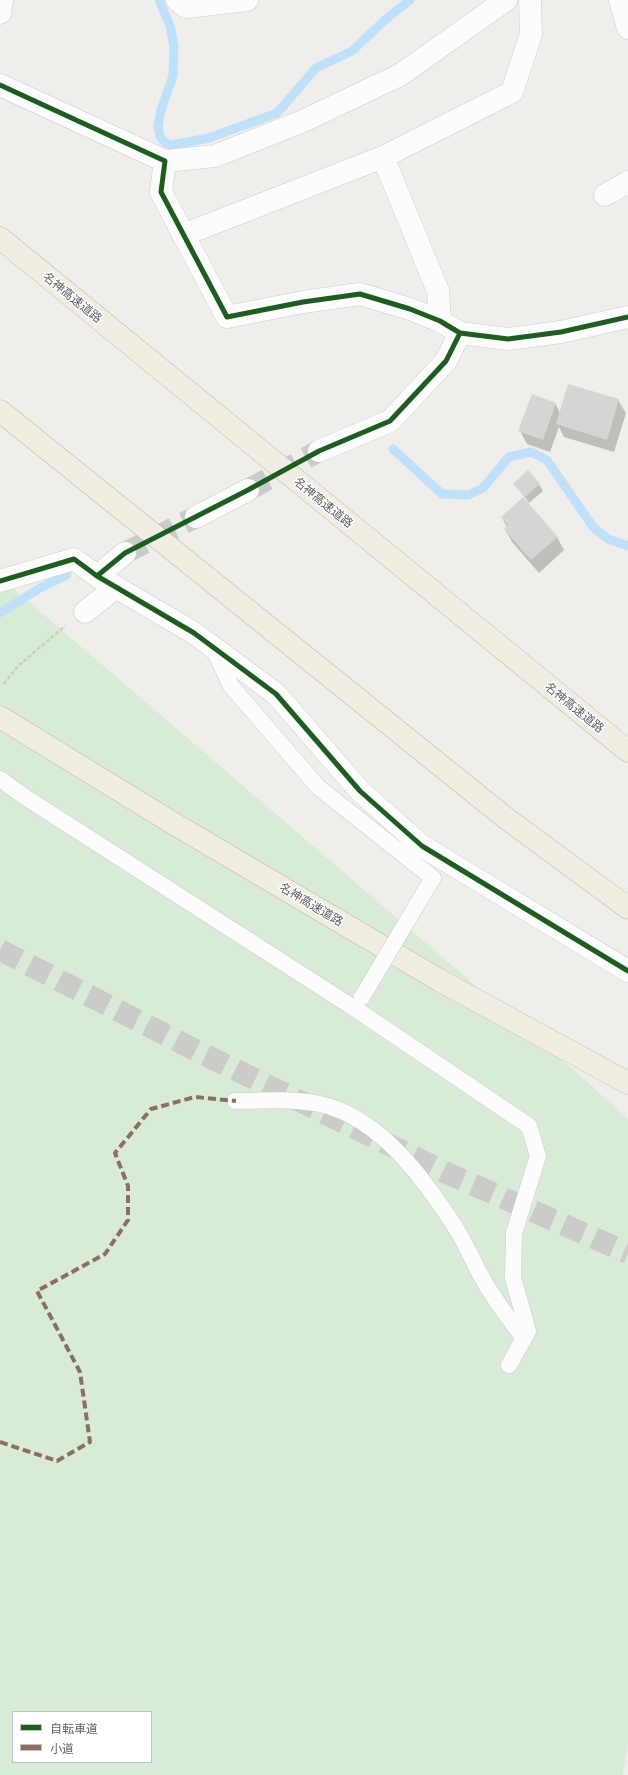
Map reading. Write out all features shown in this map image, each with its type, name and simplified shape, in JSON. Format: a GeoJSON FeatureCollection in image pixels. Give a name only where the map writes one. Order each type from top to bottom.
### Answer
{"type":"FeatureCollection","features":[{"type":"Feature","properties":{"kind":"highway","name":"名神高速道路"},"geometry":{"type":"LineString","coordinates":[[0,238],[628,752]]}},
{"type":"Feature","properties":{"kind":"highway"},"geometry":{"type":"LineString","coordinates":[[0,412],[507,819],[628,908]]}},
{"type":"Feature","properties":{"kind":"highway","name":"名神高速道路"},"geometry":{"type":"LineString","coordinates":[[0,717],[171,822],[432,976],[628,1083]]}},
{"type":"Feature","properties":{"kind":"street"},"geometry":{"type":"LineString","coordinates":[[0,13],[2,0]]}},
{"type":"Feature","properties":{"kind":"street"},"geometry":{"type":"LineString","coordinates":[[177,0],[186,7],[247,0]]}},
{"type":"Feature","properties":{"kind":"street"},"geometry":{"type":"LineString","coordinates":[[0,85],[165,161],[215,156],[303,121],[400,75],[506,0]]}},
{"type":"Feature","properties":{"kind":"street"},"geometry":{"type":"LineString","coordinates":[[184,235],[383,157],[512,92],[530,34],[530,0]]}},
{"type":"Feature","properties":{"kind":"street"},"geometry":{"type":"LineString","coordinates":[[620,0],[628,28]]}},
{"type":"Feature","properties":{"kind":"street"},"geometry":{"type":"LineString","coordinates":[[383,157],[438,292],[440,321]]}},
{"type":"Feature","properties":{"kind":"street"},"geometry":{"type":"LineString","coordinates":[[165,161],[161,192],[227,317],[303,302],[360,294],[410,309],[440,321],[460,333],[508,339],[561,332],[628,317]]}},
{"type":"Feature","properties":{"kind":"street"},"geometry":{"type":"LineString","coordinates":[[606,195],[628,182]]}},
{"type":"Feature","properties":{"kind":"street"},"geometry":{"type":"LineString","coordinates":[[319,451],[390,421],[446,361],[460,333]]}},
{"type":"Feature","properties":{"kind":"street"},"geometry":{"type":"LineString","coordinates":[[196,517],[248,490]]}},
{"type":"Feature","properties":{"kind":"street"},"geometry":{"type":"LineString","coordinates":[[97,576],[125,553]]}},
{"type":"Feature","properties":{"kind":"street"},"geometry":{"type":"LineString","coordinates":[[0,581],[74,559],[115,588],[194,633],[276,694],[360,791],[422,846],[628,971]]}},
{"type":"Feature","properties":{"kind":"street"},"geometry":{"type":"LineString","coordinates":[[85,612],[115,588]]}},
{"type":"Feature","properties":{"kind":"lane"},"geometry":{"type":"LineString","coordinates":[[212,646],[231,686],[318,787],[433,878],[360,1004]]}},
{"type":"Feature","properties":{"kind":"lane"},"geometry":{"type":"LineString","coordinates":[[0,779],[25,797],[360,1004],[529,1126],[538,1156],[514,1233],[513,1278],[528,1331],[509,1366]]}},
{"type":"Feature","properties":{"kind":"lane"},"geometry":{"type":"LineString","coordinates":[[235,1101],[276,1100],[320,1104],[360,1120],[376,1133],[422,1178],[458,1231],[491,1294],[524,1338]]}},
{"type":"Feature","properties":{"kind":"path"},"geometry":{"type":"LineString","coordinates":[[4,684],[18,666],[47,640],[85,612]]}},
{"type":"Feature","properties":{"kind":"green space"},"geometry":{"type":"Polygon","coordinates":[[[0,577],[583,1078],[628,1119],[628,1746],[622,1775],[0,1775],[0,577]]]}},
{"type":"Feature","properties":{"kind":"building"},"geometry":{"type":"Polygon","coordinates":[[[568,384],[619,399],[607,440],[556,424],[568,384]]]}},
{"type":"Feature","properties":{"kind":"building"},"geometry":{"type":"Polygon","coordinates":[[[532,394],[556,403],[543,440],[518,431],[532,394]]]}},
{"type":"Feature","properties":{"kind":"building"},"geometry":{"type":"Polygon","coordinates":[[[528,470],[540,484],[525,497],[513,484],[528,470]]]}},
{"type":"Feature","properties":{"kind":"building"},"geometry":{"type":"Polygon","coordinates":[[[523,497],[558,537],[531,560],[504,529],[508,525],[501,517],[523,497]]]}},
{"type":"Feature","properties":{"kind":"waterway"},"geometry":{"type":"LineString","coordinates":[[159,0],[170,26],[174,46],[173,76],[161,110],[158,126],[160,137],[166,143],[172,145],[209,138],[277,113],[316,68],[352,51],[386,19],[410,0]]}},
{"type":"Feature","properties":{"kind":"waterway"},"geometry":{"type":"LineString","coordinates":[[393,449],[442,494],[468,495],[483,488],[509,457],[531,452],[547,460],[593,527],[608,539],[628,546]]}},
{"type":"Feature","properties":{"kind":"waterway"},"geometry":{"type":"LineString","coordinates":[[0,613],[40,588],[67,575]]}},
{"type":"Feature","properties":{"kind":"tunnel"},"geometry":{"type":"LineString","coordinates":[[248,490],[319,451]]}},
{"type":"Feature","properties":{"kind":"tunnel"},"geometry":{"type":"LineString","coordinates":[[125,553],[196,517]]}},
{"type":"Feature","properties":{"kind":"tunnel"},"geometry":{"type":"LineString","coordinates":[[0,950],[199,1052],[451,1175],[628,1253]]}},
{"type":"Feature","properties":{"kind":"marked path"},"geometry":{"type":"LineString","coordinates":[[0,1442],[57,1461],[90,1442],[80,1372],[37,1291],[105,1254],[128,1220],[128,1186],[115,1153],[151,1109],[195,1097],[236,1101]]}},
{"type":"Feature","properties":{"kind":"cycle path"},"geometry":{"type":"LineString","coordinates":[[0,85],[165,161],[161,192],[227,317],[303,302],[360,294],[410,309],[440,321],[460,333]]}},
{"type":"Feature","properties":{"kind":"cycle path"},"geometry":{"type":"LineString","coordinates":[[0,581],[74,559],[97,576],[125,553],[248,490],[319,451],[390,421],[446,361],[460,333],[508,339],[561,332],[628,317]]}},
{"type":"Feature","properties":{"kind":"cycle path"},"geometry":{"type":"LineString","coordinates":[[97,576],[194,633],[276,694],[360,791],[422,846],[628,971]]}}]}
